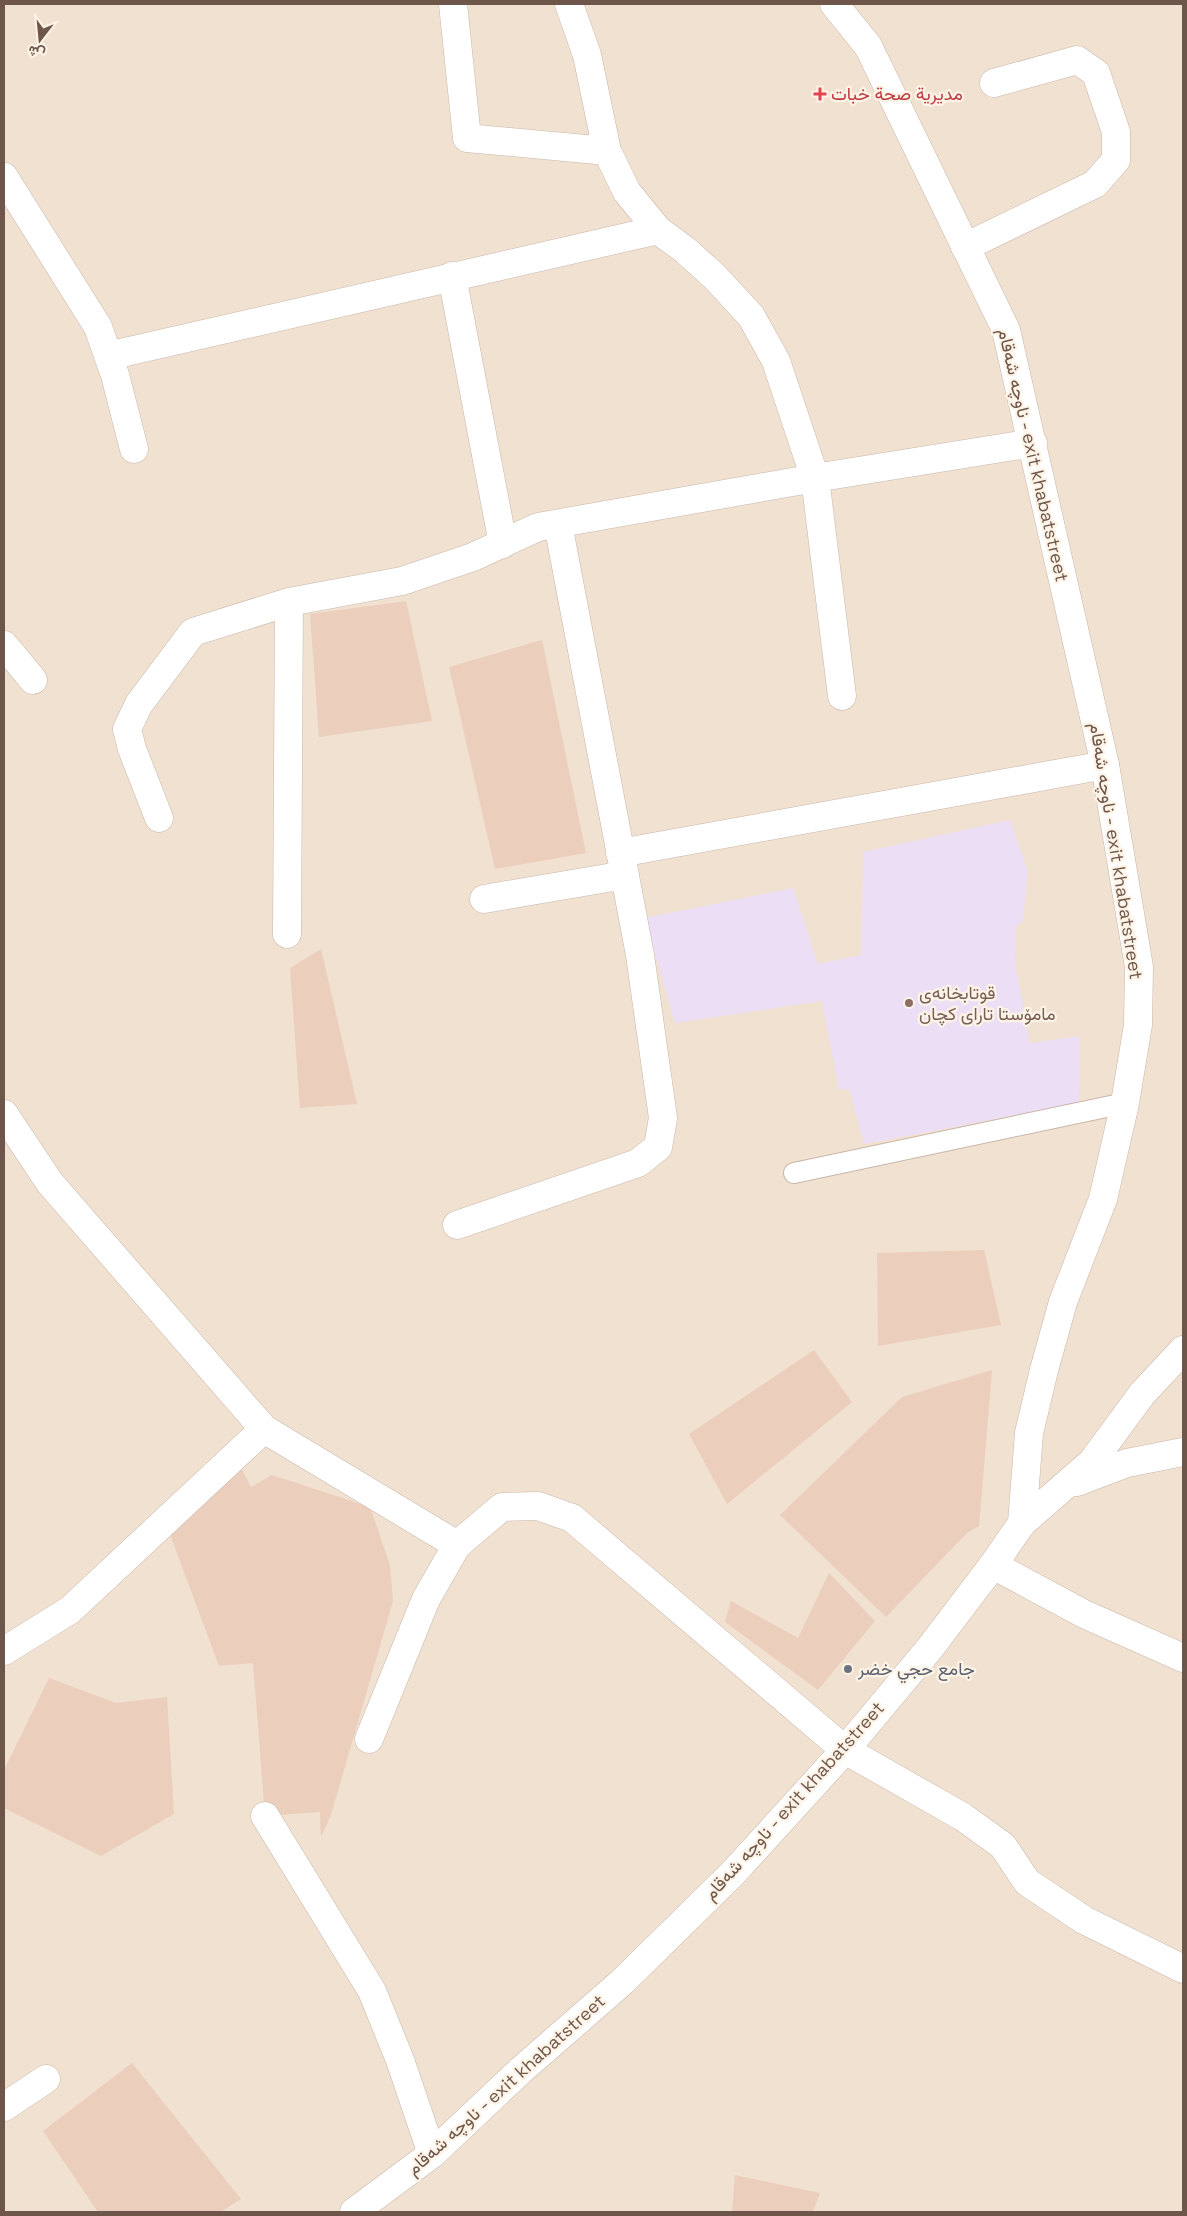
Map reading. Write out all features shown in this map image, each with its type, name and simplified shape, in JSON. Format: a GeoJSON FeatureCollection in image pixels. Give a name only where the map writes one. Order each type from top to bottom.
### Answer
{"type":"FeatureCollection","features":[{"type":"Feature","properties":{"kind":"street"},"geometry":{"type":"LineString","coordinates":[[453,4],[467,138],[607,151]]}},
{"type":"Feature","properties":{"kind":"street"},"geometry":{"type":"LineString","coordinates":[[569,4],[587,55],[607,151],[627,192],[658,230],[685,250],[714,276],[751,316],[776,360],[815,478],[842,696]]}},
{"type":"Feature","properties":{"kind":"street","name":"ناوچە شەقام - exit khabatstreet"},"geometry":{"type":"LineString","coordinates":[[354,2212],[432,2154],[520,2072],[629,1975],[733,1872],[846,1750],[930,1648],[993,1565],[1022,1523],[1029,1433],[1063,1302],[1103,1199],[1124,1103],[1138,1025],[1139,967],[1105,765],[1006,330],[868,46],[834,4]]}},
{"type":"Feature","properties":{"kind":"street"},"geometry":{"type":"LineString","coordinates":[[965,247],[1095,184],[1116,160],[1116,132],[1096,73],[1078,60],[994,83]]}},
{"type":"Feature","properties":{"kind":"street"},"geometry":{"type":"LineString","coordinates":[[4,177],[98,327],[134,449]]}},
{"type":"Feature","properties":{"kind":"street"},"geometry":{"type":"LineString","coordinates":[[108,356],[658,230]]}},
{"type":"Feature","properties":{"kind":"street"},"geometry":{"type":"LineString","coordinates":[[452,276],[503,544]]}},
{"type":"Feature","properties":{"kind":"street"},"geometry":{"type":"LineString","coordinates":[[159,818],[132,749],[127,729],[139,704],[193,632],[289,602],[402,581],[473,557],[538,528],[815,478],[1033,443]]}},
{"type":"Feature","properties":{"kind":"street"},"geometry":{"type":"LineString","coordinates":[[457,1225],[638,1163],[658,1147],[663,1118],[640,954],[558,524]]}},
{"type":"Feature","properties":{"kind":"street"},"geometry":{"type":"LineString","coordinates":[[287,934],[289,602]]}},
{"type":"Feature","properties":{"kind":"street"},"geometry":{"type":"LineString","coordinates":[[4,645],[33,680]]}},
{"type":"Feature","properties":{"kind":"street"},"geometry":{"type":"LineString","coordinates":[[484,898],[622,864],[1105,765]]}},
{"type":"Feature","properties":{"kind":"street"},"geometry":{"type":"LineString","coordinates":[[4,1114],[50,1183],[264,1430],[456,1545]]}},
{"type":"Feature","properties":{"kind":"street"},"geometry":{"type":"LineString","coordinates":[[1022,1523],[1092,1462],[1142,1394],[1183,1350]]}},
{"type":"Feature","properties":{"kind":"street"},"geometry":{"type":"LineString","coordinates":[[4,1651],[70,1610],[264,1430]]}},
{"type":"Feature","properties":{"kind":"street"},"geometry":{"type":"LineString","coordinates":[[1064,1487],[1127,1463],[1183,1452]]}},
{"type":"Feature","properties":{"kind":"street"},"geometry":{"type":"LineString","coordinates":[[370,1739],[426,1599],[456,1545],[502,1507],[538,1506],[572,1518],[846,1750],[963,1817],[1002,1846],[1027,1882],[1084,1920],[1183,1969]]}},
{"type":"Feature","properties":{"kind":"street"},"geometry":{"type":"LineString","coordinates":[[993,1565],[1084,1614],[1183,1658]]}},
{"type":"Feature","properties":{"kind":"street"},"geometry":{"type":"LineString","coordinates":[[265,1816],[372,1991],[400,2060],[432,2154]]}},
{"type":"Feature","properties":{"kind":"street"},"geometry":{"type":"LineString","coordinates":[[4,2106],[46,2079]]}},
{"type":"Feature","properties":{"kind":"lane"},"geometry":{"type":"LineString","coordinates":[[794,1173],[1124,1103]]}},
{"type":"Feature","properties":{"kind":"shaded area"},"geometry":{"type":"Polygon","coordinates":[[[4,4],[1183,4],[1183,2212],[4,2212],[4,4]]]}},
{"type":"Feature","properties":{"kind":"shaded area"},"geometry":{"type":"Polygon","coordinates":[[[1010,820],[1028,872],[1023,921],[1016,927],[1015,962],[1030,1043],[1080,1036],[1079,1103],[864,1144],[849,1089],[839,1090],[822,1001],[675,1023],[645,918],[793,888],[818,964],[861,955],[863,852],[1010,820]]]}},
{"type":"Feature","properties":{"kind":"building"},"geometry":{"type":"Polygon","coordinates":[[[406,601],[432,721],[319,737],[310,614],[406,601]]]}},
{"type":"Feature","properties":{"kind":"building"},"geometry":{"type":"Polygon","coordinates":[[[542,640],[586,853],[495,869],[449,667],[542,640]]]}},
{"type":"Feature","properties":{"kind":"building"},"geometry":{"type":"Polygon","coordinates":[[[321,949],[357,1104],[300,1108],[290,968],[321,949]]]}},
{"type":"Feature","properties":{"kind":"building"},"geometry":{"type":"Polygon","coordinates":[[[984,1250],[1001,1325],[878,1346],[877,1253],[984,1250]]]}},
{"type":"Feature","properties":{"kind":"building"},"geometry":{"type":"Polygon","coordinates":[[[814,1350],[852,1402],[727,1504],[689,1434],[814,1350]]]}},
{"type":"Feature","properties":{"kind":"building"},"geometry":{"type":"Polygon","coordinates":[[[992,1370],[979,1526],[967,1533],[886,1617],[780,1515],[902,1397],[992,1370]]]}},
{"type":"Feature","properties":{"kind":"building"},"geometry":{"type":"Polygon","coordinates":[[[242,1470],[251,1487],[272,1475],[370,1507],[390,1565],[393,1601],[331,1815],[321,1837],[320,1812],[265,1816],[253,1663],[219,1666],[165,1521],[242,1470]]]}},
{"type":"Feature","properties":{"kind":"building"},"geometry":{"type":"Polygon","coordinates":[[[829,1573],[875,1621],[818,1690],[725,1622],[731,1601],[798,1638],[829,1573]]]}},
{"type":"Feature","properties":{"kind":"building"},"geometry":{"type":"Polygon","coordinates":[[[49,1678],[116,1703],[167,1697],[174,1814],[101,1856],[4,1808],[4,1770],[49,1678]]]}},
{"type":"Feature","properties":{"kind":"building"},"geometry":{"type":"Polygon","coordinates":[[[132,2063],[241,2199],[221,2212],[98,2212],[43,2131],[132,2063]]]}},
{"type":"Feature","properties":{"kind":"building"},"geometry":{"type":"Polygon","coordinates":[[[735,2175],[820,2193],[813,2212],[732,2212],[735,2175]]]}},
{"type":"Feature","properties":{"kind":"place","name":"مديرية صحة خبات"},"geometry":{"type":"Point","coordinates":[820,94]}},
{"type":"Feature","properties":{"kind":"place","name":"قوتابخانەی مامۆستا تارای کچان"},"geometry":{"type":"Point","coordinates":[909,1003]}},
{"type":"Feature","properties":{"kind":"place","name":"جامع حجي خضر"},"geometry":{"type":"Point","coordinates":[848,1669]}}]}
